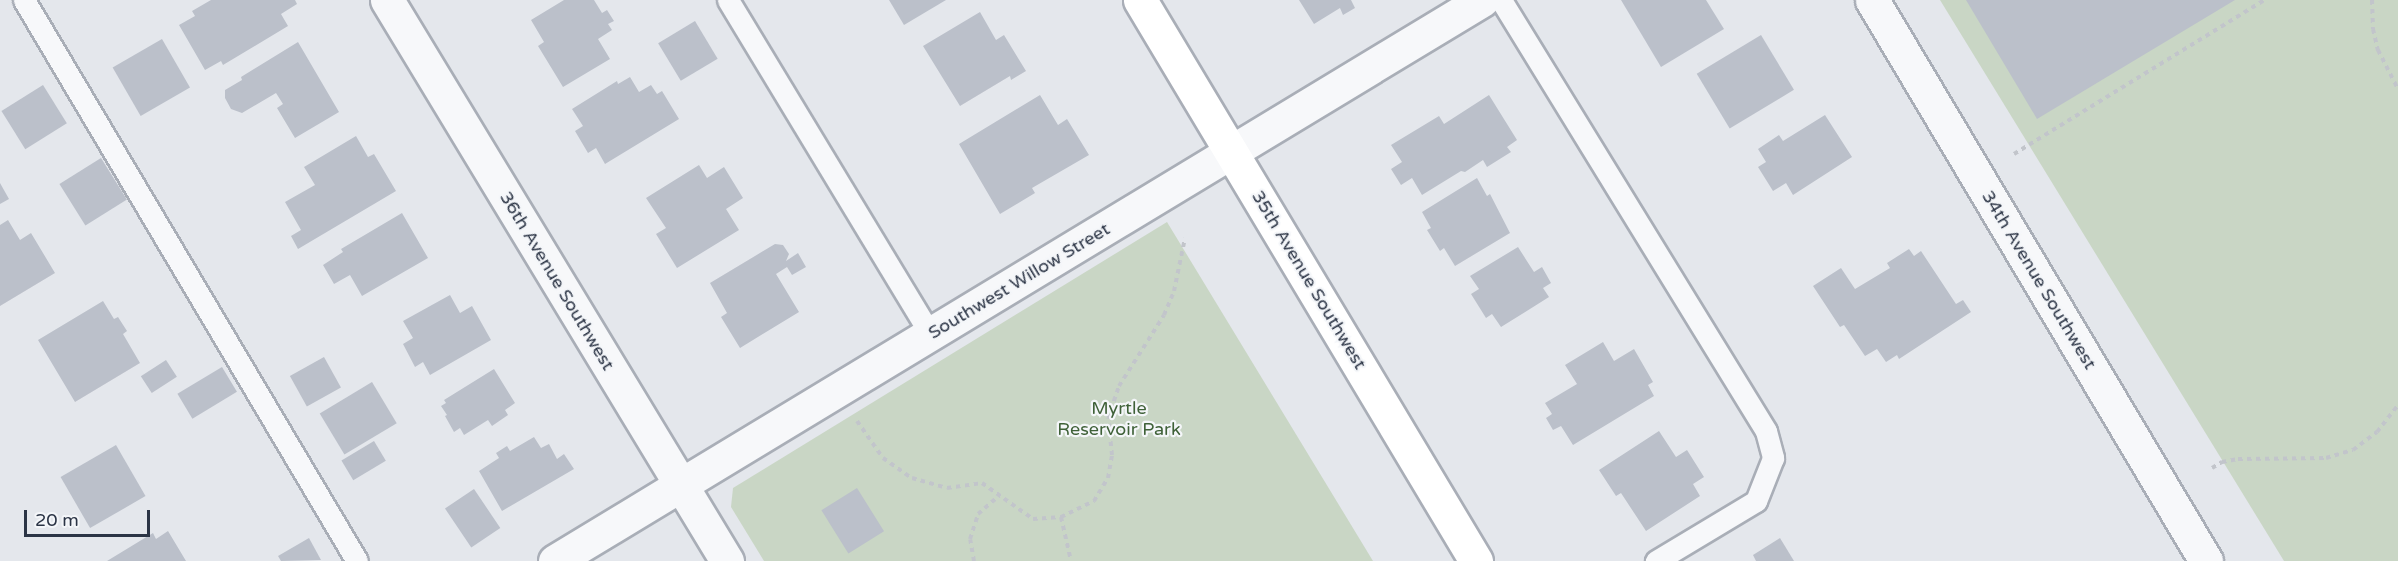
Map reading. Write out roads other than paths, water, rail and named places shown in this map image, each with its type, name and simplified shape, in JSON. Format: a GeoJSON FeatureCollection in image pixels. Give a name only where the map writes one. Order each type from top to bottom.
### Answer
{"type":"FeatureCollection","features":[{"type":"Feature","properties":{"kind":"main road","name":"35th Avenue Southwest"},"geometry":{"type":"LineString","coordinates":[[1140,0],[1476,561]]}},
{"type":"Feature","properties":{"kind":"street","name":"36th Avenue Southwest"},"geometry":{"type":"LineString","coordinates":[[387,0],[727,561]]}},
{"type":"Feature","properties":{"kind":"street","name":"Southwest Willow Street"},"geometry":{"type":"LineString","coordinates":[[555,561],[1482,0]]}},
{"type":"Feature","properties":{"kind":"street","name":"34th Avenue Southwest"},"geometry":{"type":"LineString","coordinates":[[1872,0],[2206,561]]}},
{"type":"Feature","properties":{"kind":"lane"},"geometry":{"type":"LineString","coordinates":[[24,0],[357,561]]}},
{"type":"Feature","properties":{"kind":"lane"},"geometry":{"type":"LineString","coordinates":[[728,0],[930,334]]}},
{"type":"Feature","properties":{"kind":"lane"},"geometry":{"type":"LineString","coordinates":[[1501,0],[1766,431],[1773,458],[1756,501],[1656,561]]}},
{"type":"Feature","properties":{"kind":"park label","name":"Myrtle Reservoir Park"},"geometry":{"type":"Point","coordinates":[1119,419]}}]}
